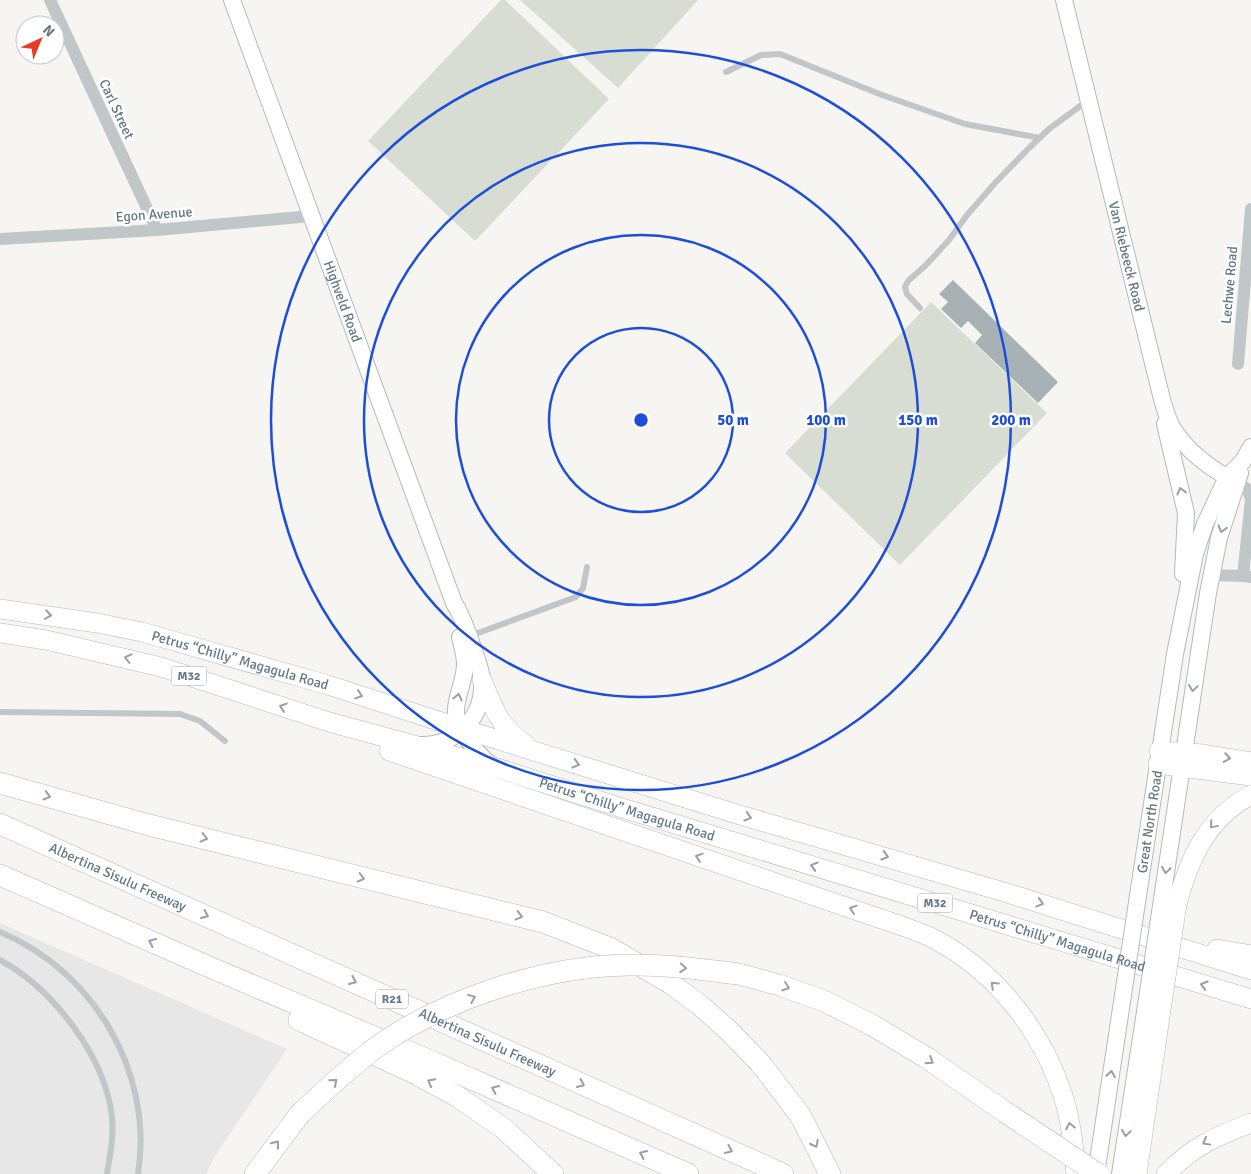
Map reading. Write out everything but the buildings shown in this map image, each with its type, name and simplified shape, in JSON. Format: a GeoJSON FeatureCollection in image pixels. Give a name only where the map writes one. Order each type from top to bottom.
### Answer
{"type":"FeatureCollection","features":[{"type":"Feature","properties":{"kind":"highway"},"geometry":{"type":"LineString","coordinates":[[0,783],[149,825],[543,922],[610,948],[670,983],[701,1006],[728,1030],[760,1063],[800,1115],[830,1174]]}},
{"type":"Feature","properties":{"kind":"highway","name":"Albertina Sisulu Freeway"},"geometry":{"type":"LineString","coordinates":[[0,824],[783,1174]]}},
{"type":"Feature","properties":{"kind":"highway"},"geometry":{"type":"LineString","coordinates":[[0,875],[207,966],[426,1058],[688,1174]]}},
{"type":"Feature","properties":{"kind":"highway"},"geometry":{"type":"LineString","coordinates":[[255,1174],[299,1115],[329,1086],[364,1057],[402,1031],[449,1007],[498,988],[537,977],[574,970],[629,964],[739,974],[779,984],[832,1005],[927,1058],[1097,1174]]}},
{"type":"Feature","properties":{"kind":"highway"},"geometry":{"type":"LineString","coordinates":[[207,966],[233,990],[412,1072],[455,1094],[503,1128],[553,1174]]}},
{"type":"Feature","properties":{"kind":"main road","name":"Highveld Road"},"geometry":{"type":"LineString","coordinates":[[232,0],[454,603],[461,613],[482,680],[482,691],[475,716],[463,729],[453,737],[438,744],[410,745]]}},
{"type":"Feature","properties":{"kind":"main road","name":"Van Riebeeck Road"},"geometry":{"type":"LineString","coordinates":[[1064,0],[1167,414],[1179,437],[1188,447],[1232,480]]}},
{"type":"Feature","properties":{"kind":"main road"},"geometry":{"type":"LineString","coordinates":[[1155,371],[1159,401],[1186,513],[1181,599],[1183,608]]}},
{"type":"Feature","properties":{"kind":"main road"},"geometry":{"type":"LineString","coordinates":[[1232,480],[1247,454]]}},
{"type":"Feature","properties":{"kind":"main road","name":"Great North Road"},"geometry":{"type":"LineString","coordinates":[[1169,902],[1183,759],[1211,575],[1232,480]]}},
{"type":"Feature","properties":{"kind":"main road","name":"Great North Road"},"geometry":{"type":"LineString","coordinates":[[1097,1174],[1158,758],[1183,608],[1205,524],[1232,480]]}},
{"type":"Feature","properties":{"kind":"main road","name":"Highveld Road"},"geometry":{"type":"LineString","coordinates":[[454,603],[453,617],[463,649],[465,664],[456,711],[458,720],[473,749],[494,767]]}},
{"type":"Feature","properties":{"kind":"main road","name":"Petrus “Chilly” Magagula Road"},"geometry":{"type":"LineString","coordinates":[[0,609],[88,621],[142,632],[328,685],[539,753],[740,815],[930,869],[1251,970]]}},
{"type":"Feature","properties":{"kind":"main road","name":"Petrus “Chilly” Magagula Road"},"geometry":{"type":"LineString","coordinates":[[0,633],[64,644],[161,667],[329,722],[494,767],[637,813],[1251,999]]}},
{"type":"Feature","properties":{"kind":"main road"},"geometry":{"type":"LineString","coordinates":[[482,680],[490,700],[505,727],[514,736],[539,753]]}},
{"type":"Feature","properties":{"kind":"main road"},"geometry":{"type":"LineString","coordinates":[[329,722],[367,744],[896,923],[934,939],[959,955],[990,981],[1021,1014],[1037,1038],[1060,1085],[1067,1107],[1076,1174]]}},
{"type":"Feature","properties":{"kind":"main road"},"geometry":{"type":"LineString","coordinates":[[1158,758],[1251,762]]}},
{"type":"Feature","properties":{"kind":"main road"},"geometry":{"type":"LineString","coordinates":[[1183,759],[1251,776]]}},
{"type":"Feature","properties":{"kind":"main road"},"geometry":{"type":"LineString","coordinates":[[1120,1174],[1154,1001],[1169,902],[1207,832],[1222,814],[1251,794]]}},
{"type":"Feature","properties":{"kind":"main road"},"geometry":{"type":"LineString","coordinates":[[1116,927],[1251,955]]}},
{"type":"Feature","properties":{"kind":"main road"},"geometry":{"type":"LineString","coordinates":[[1137,1174],[1154,1001]]}},
{"type":"Feature","properties":{"kind":"main road"},"geometry":{"type":"LineString","coordinates":[[1166,1174],[1200,1144],[1251,1123]]}},
{"type":"Feature","properties":{"kind":"street","name":"Carl Street"},"geometry":{"type":"LineString","coordinates":[[50,0],[157,230]]}},
{"type":"Feature","properties":{"kind":"street","name":"Lechwe Road"},"geometry":{"type":"LineString","coordinates":[[1238,364],[1251,209]]}},
{"type":"Feature","properties":{"kind":"street","name":"Egon Avenue"},"geometry":{"type":"LineString","coordinates":[[0,239],[157,230],[311,216]]}},
{"type":"Feature","properties":{"kind":"street"},"geometry":{"type":"LineString","coordinates":[[1211,575],[1247,576],[1251,499],[1247,489],[1232,480]]}},
{"type":"Feature","properties":{"kind":"lane"},"geometry":{"type":"LineString","coordinates":[[726,72],[761,55],[780,54],[882,95],[965,124],[1040,138]]}},
{"type":"Feature","properties":{"kind":"lane"},"geometry":{"type":"LineString","coordinates":[[920,308],[907,294],[905,287],[908,281],[949,240],[966,215],[995,183],[1049,129],[1088,100]]}},
{"type":"Feature","properties":{"kind":"lane"},"geometry":{"type":"LineString","coordinates":[[469,637],[576,597],[584,588],[587,567]]}},
{"type":"Feature","properties":{"kind":"lane"},"geometry":{"type":"LineString","coordinates":[[0,712],[180,714],[200,721],[225,741]]}},
{"type":"Feature","properties":{"kind":"lane"},"geometry":{"type":"LineString","coordinates":[[0,932],[20,940],[62,971],[88,998],[112,1031],[129,1068],[137,1101],[141,1131],[138,1174]]}},
{"type":"Feature","properties":{"kind":"lane"},"geometry":{"type":"LineString","coordinates":[[0,960],[20,972],[36,985],[68,1020],[88,1049],[98,1070],[112,1116],[112,1138],[108,1174]]}},
{"type":"Feature","properties":{"kind":"shaded area"},"geometry":{"type":"Polygon","coordinates":[[[501,0],[505,0],[609,99],[475,241],[368,141],[501,0]]]}},
{"type":"Feature","properties":{"kind":"shaded area"},"geometry":{"type":"Polygon","coordinates":[[[520,0],[698,0],[618,88],[520,0]]]}},
{"type":"Feature","properties":{"kind":"shaded area"},"geometry":{"type":"Polygon","coordinates":[[[931,302],[1047,413],[900,565],[785,453],[931,302]]]}},
{"type":"Feature","properties":{"kind":"shaded area"},"geometry":{"type":"Polygon","coordinates":[[[0,923],[287,1049],[215,1156],[206,1174],[0,1174],[0,923]]]}}]}
